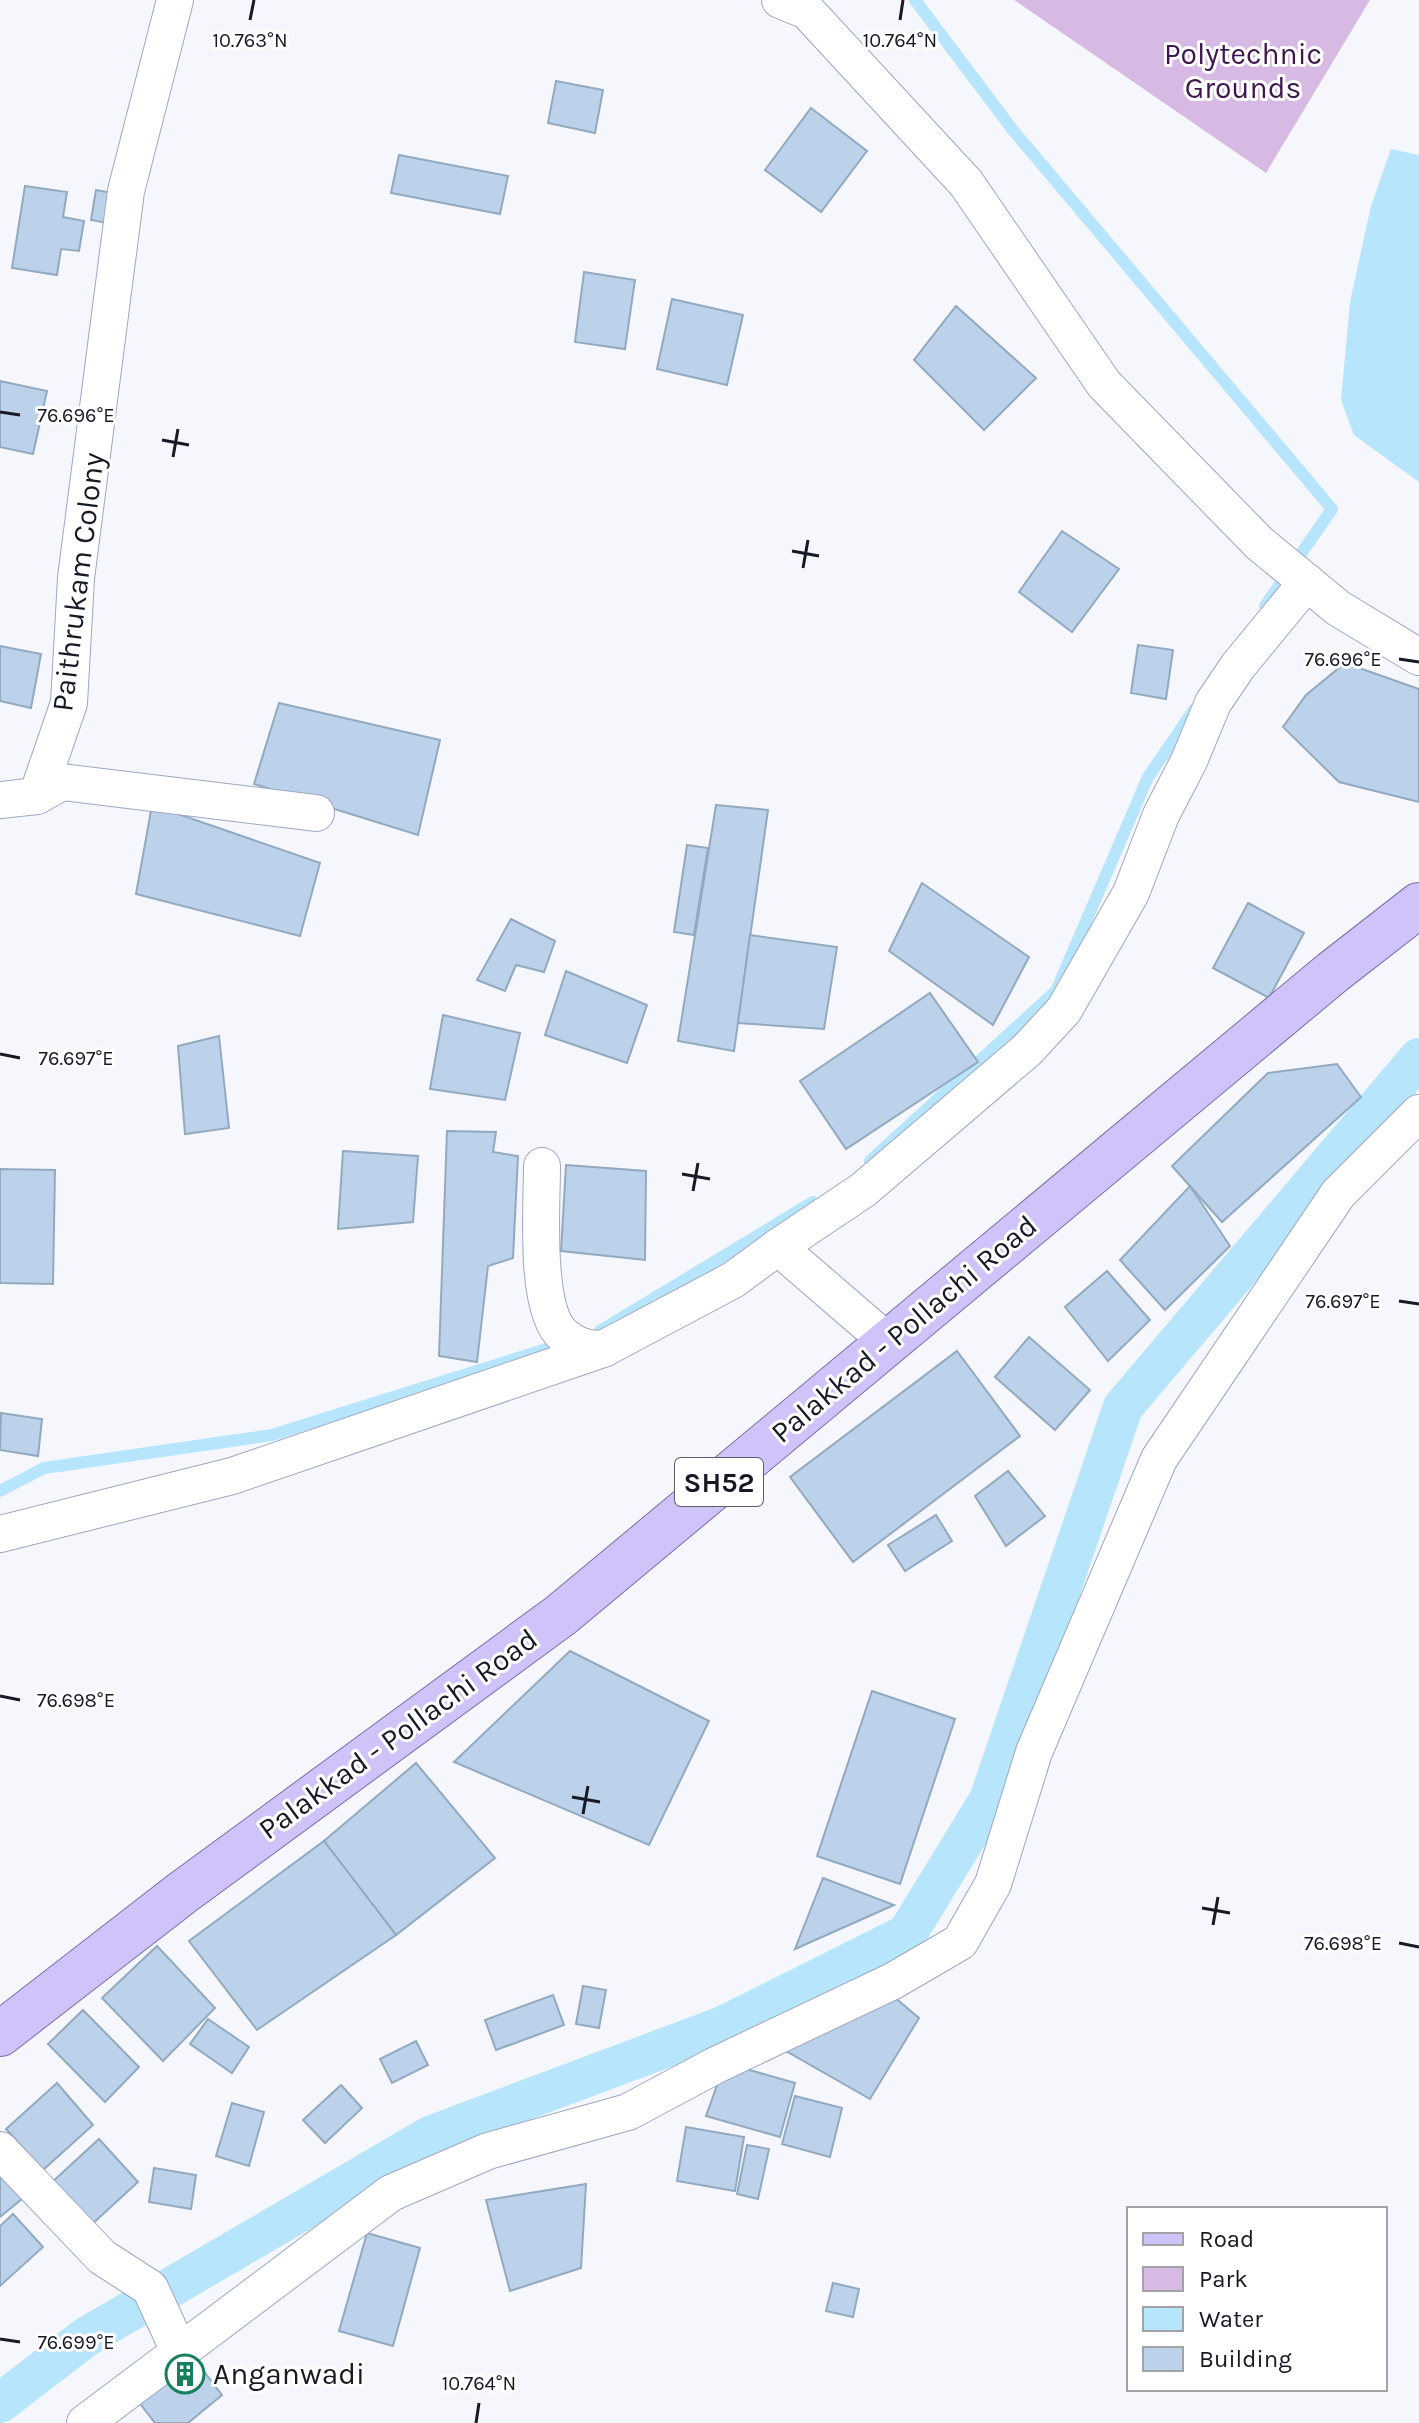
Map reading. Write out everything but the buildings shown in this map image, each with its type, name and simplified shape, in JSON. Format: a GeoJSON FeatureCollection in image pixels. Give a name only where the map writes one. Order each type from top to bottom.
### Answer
{"type":"FeatureCollection","features":[{"type":"Feature","properties":{"kind":"main road","name":"Palakkad - Pollachi Road"},"geometry":{"type":"LineString","coordinates":[[0,2034],[182,1893],[561,1615],[1333,972],[1419,905]]}},
{"type":"Feature","properties":{"kind":"street","name":"Paithrukam Colony"},"geometry":{"type":"LineString","coordinates":[[37,796],[69,703],[76,578],[126,191],[175,0]]}},
{"type":"Feature","properties":{"kind":"street"},"geometry":{"type":"LineString","coordinates":[[780,0],[807,11],[966,183],[1104,384],[1259,543],[1338,608],[1419,657]]}},
{"type":"Feature","properties":{"kind":"street"},"geometry":{"type":"LineString","coordinates":[[0,1534],[232,1476],[603,1349],[733,1280],[863,1190],[1027,1050],[1064,1010],[1131,893],[1161,815],[1189,761],[1213,703],[1238,666],[1307,582]]}},
{"type":"Feature","properties":{"kind":"street"},"geometry":{"type":"LineString","coordinates":[[0,800],[37,796],[62,782],[316,813]]}},
{"type":"Feature","properties":{"kind":"street"},"geometry":{"type":"LineString","coordinates":[[85,2423],[391,2193],[488,2151],[628,2112],[716,2065],[893,1981],[960,1942],[993,1884],[1034,1752],[1159,1459],[1338,1194],[1419,1113]]}},
{"type":"Feature","properties":{"kind":"street"},"geometry":{"type":"LineString","coordinates":[[542,1166],[543,1294],[560,1333],[578,1345],[603,1349]]}},
{"type":"Feature","properties":{"kind":"street"},"geometry":{"type":"LineString","coordinates":[[778,1247],[888,1342]]}},
{"type":"Feature","properties":{"kind":"street"},"geometry":{"type":"LineString","coordinates":[[0,2150],[102,2257],[150,2288],[179,2351]]}},
{"type":"Feature","properties":{"kind":"green space","name":"Polytechnic Grounds"},"geometry":{"type":"Polygon","coordinates":[[[1014,0],[1370,0],[1266,173],[1014,0]]]}},
{"type":"Feature","properties":{"kind":"water"},"geometry":{"type":"Polygon","coordinates":[[[1391,149],[1419,155],[1419,482],[1354,435],[1341,400],[1350,302],[1371,206],[1391,149]]]}},
{"type":"Feature","properties":{"kind":"waterway"},"geometry":{"type":"LineString","coordinates":[[915,0],[1012,129],[1332,509],[1265,606]]}},
{"type":"Feature","properties":{"kind":"waterway"},"geometry":{"type":"LineString","coordinates":[[870,1161],[1056,991],[1148,777],[1194,710]]}},
{"type":"Feature","properties":{"kind":"waterway"},"geometry":{"type":"LineString","coordinates":[[0,2403],[86,2337],[430,2136],[723,2026],[907,1934],[989,1800],[1123,1407],[1419,1058]]}},
{"type":"Feature","properties":{"kind":"waterway"},"geometry":{"type":"LineString","coordinates":[[600,1331],[813,1202]]}},
{"type":"Feature","properties":{"kind":"waterway"},"geometry":{"type":"LineString","coordinates":[[0,1491],[44,1468],[272,1435],[556,1346]]}},
{"type":"Feature","properties":{"kind":"place","name":"Anganwadi"},"geometry":{"type":"Point","coordinates":[185,2374]}}]}
